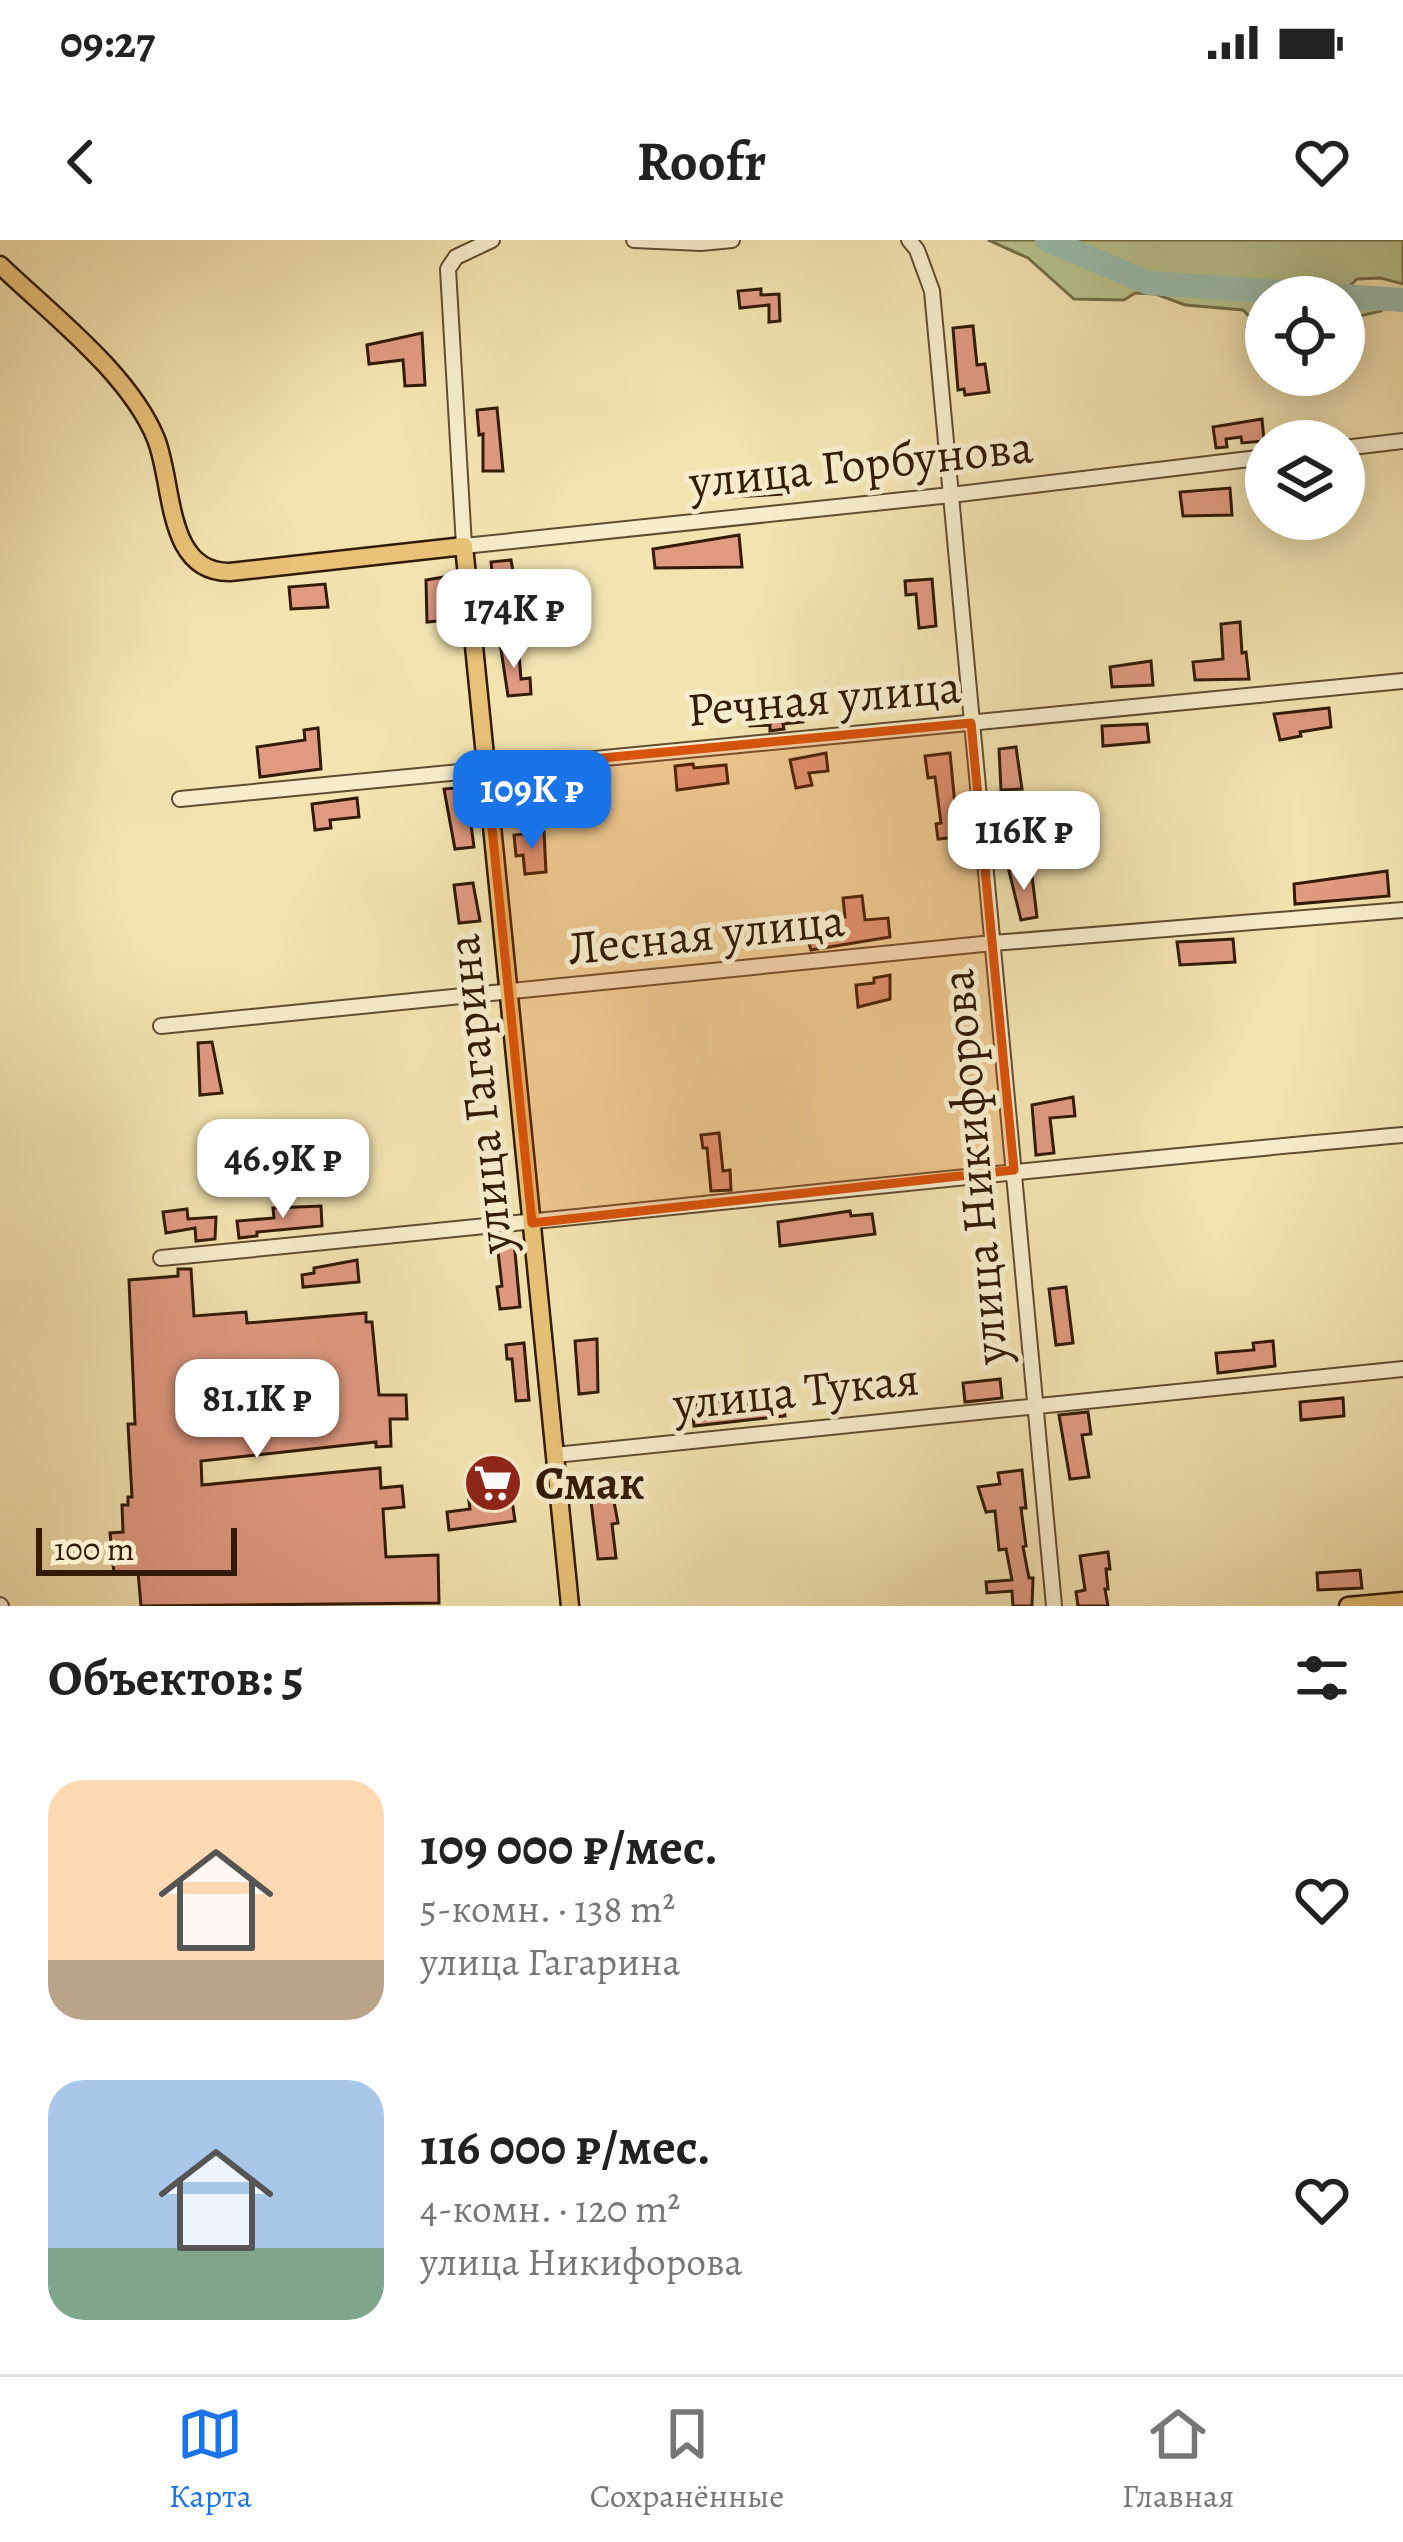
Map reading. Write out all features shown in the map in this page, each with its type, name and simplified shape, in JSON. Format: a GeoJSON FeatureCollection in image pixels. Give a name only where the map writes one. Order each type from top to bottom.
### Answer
{"type":"FeatureCollection","features":[{"type":"Feature","properties":{"kind":"main road"},"geometry":{"type":"LineString","coordinates":[[0,265],[130,396],[154,436],[186,553],[202,568],[230,572],[464,546]]}},
{"type":"Feature","properties":{"kind":"main road","name":"улица Гагарина"},"geometry":{"type":"LineString","coordinates":[[464,546],[570,1606]]}},
{"type":"Feature","properties":{"kind":"main road"},"geometry":{"type":"LineString","coordinates":[[1348,1606],[1403,1601]]}},
{"type":"Feature","properties":{"kind":"street","name":"улица Гагарина"},"geometry":{"type":"LineString","coordinates":[[464,546],[448,269],[456,257],[492,240]]}},
{"type":"Feature","properties":{"kind":"street"},"geometry":{"type":"LineString","coordinates":[[634,240],[732,240]]}},
{"type":"Feature","properties":{"kind":"street","name":"улица Никифорова"},"geometry":{"type":"LineString","coordinates":[[909,240],[932,292],[1054,1606]]}},
{"type":"Feature","properties":{"kind":"street"},"geometry":{"type":"LineString","coordinates":[[1365,446],[1403,441]]}},
{"type":"Feature","properties":{"kind":"street","name":"улица Горбунова"},"geometry":{"type":"LineString","coordinates":[[464,546],[1245,460]]}},
{"type":"Feature","properties":{"kind":"street","name":"Речная улица"},"geometry":{"type":"LineString","coordinates":[[180,799],[1403,681]]}},
{"type":"Feature","properties":{"kind":"street","name":"Лесная улица"},"geometry":{"type":"LineString","coordinates":[[161,1026],[992,943],[1403,910]]}},
{"type":"Feature","properties":{"kind":"street"},"geometry":{"type":"LineString","coordinates":[[161,1258],[1403,1135]]}},
{"type":"Feature","properties":{"kind":"street","name":"улица Тукая"},"geometry":{"type":"LineString","coordinates":[[555,1456],[1403,1369]]}},
{"type":"Feature","properties":{"kind":"highlighted area"},"geometry":{"type":"Polygon","coordinates":[[[971,723],[1014,1170],[532,1223],[486,769],[971,723]]]}},
{"type":"Feature","properties":{"kind":"green space"},"geometry":{"type":"Polygon","coordinates":[[[988,240],[1403,240],[1403,284],[1365,276],[1245,276],[1245,312],[1185,305],[1156,294],[1135,293],[1124,300],[1074,299],[1028,258],[988,240]]]}},
{"type":"Feature","properties":{"kind":"green space"},"geometry":{"type":"Polygon","coordinates":[[[1365,297],[1377,304],[1381,311],[1365,315],[1365,297]]]}},
{"type":"Feature","properties":{"kind":"building"},"geometry":{"type":"Polygon","coordinates":[[[761,289],[761,295],[779,294],[780,321],[769,322],[769,305],[740,308],[738,291],[761,289]]]}},
{"type":"Feature","properties":{"kind":"building"},"geometry":{"type":"Polygon","coordinates":[[[973,326],[977,365],[985,364],[989,392],[965,395],[964,389],[958,390],[953,328],[973,326]]]}},
{"type":"Feature","properties":{"kind":"building"},"geometry":{"type":"Polygon","coordinates":[[[422,333],[425,385],[405,386],[403,360],[369,364],[367,345],[422,333]]]}},
{"type":"Feature","properties":{"kind":"building"},"geometry":{"type":"Polygon","coordinates":[[[497,408],[503,471],[483,471],[483,434],[479,435],[477,410],[497,408]]]}},
{"type":"Feature","properties":{"kind":"building"},"geometry":{"type":"Polygon","coordinates":[[[1245,422],[1245,443],[1241,437],[1226,439],[1227,447],[1216,448],[1213,427],[1245,422]]]}},
{"type":"Feature","properties":{"kind":"building"},"geometry":{"type":"Polygon","coordinates":[[[780,472],[783,494],[733,497],[730,474],[780,472]]]}},
{"type":"Feature","properties":{"kind":"building"},"geometry":{"type":"Polygon","coordinates":[[[1230,488],[1232,515],[1183,516],[1180,492],[1230,488]]]}},
{"type":"Feature","properties":{"kind":"building"},"geometry":{"type":"Polygon","coordinates":[[[739,535],[742,567],[655,568],[653,549],[739,535]]]}},
{"type":"Feature","properties":{"kind":"building"},"geometry":{"type":"Polygon","coordinates":[[[511,560],[521,618],[497,620],[491,562],[511,560]]]}},
{"type":"Feature","properties":{"kind":"building"},"geometry":{"type":"Polygon","coordinates":[[[444,577],[449,620],[427,622],[426,580],[444,577]]]}},
{"type":"Feature","properties":{"kind":"building"},"geometry":{"type":"Polygon","coordinates":[[[932,579],[936,626],[919,628],[916,594],[906,595],[905,581],[932,579]]]}},
{"type":"Feature","properties":{"kind":"building"},"geometry":{"type":"Polygon","coordinates":[[[325,584],[328,607],[291,609],[289,587],[325,584]]]}},
{"type":"Feature","properties":{"kind":"building"},"geometry":{"type":"Polygon","coordinates":[[[1240,622],[1249,679],[1195,680],[1193,662],[1223,659],[1221,624],[1240,622]]]}},
{"type":"Feature","properties":{"kind":"building"},"geometry":{"type":"Polygon","coordinates":[[[518,642],[521,679],[530,678],[531,694],[508,696],[500,643],[518,642]]]}},
{"type":"Feature","properties":{"kind":"building"},"geometry":{"type":"Polygon","coordinates":[[[1151,661],[1153,685],[1112,687],[1110,667],[1151,661]]]}},
{"type":"Feature","properties":{"kind":"building"},"geometry":{"type":"Polygon","coordinates":[[[765,702],[765,709],[801,705],[803,722],[770,731],[770,725],[750,726],[749,703],[765,702]]]}},
{"type":"Feature","properties":{"kind":"building"},"geometry":{"type":"Polygon","coordinates":[[[1329,708],[1331,727],[1280,740],[1274,714],[1329,708]]]}},
{"type":"Feature","properties":{"kind":"building"},"geometry":{"type":"Polygon","coordinates":[[[1147,724],[1149,742],[1103,746],[1102,726],[1147,724]]]}},
{"type":"Feature","properties":{"kind":"building"},"geometry":{"type":"Polygon","coordinates":[[[318,728],[321,769],[260,777],[257,747],[305,740],[304,730],[318,728]]]}},
{"type":"Feature","properties":{"kind":"building"},"geometry":{"type":"Polygon","coordinates":[[[1016,747],[1022,789],[1001,790],[999,749],[1016,747]]]}},
{"type":"Feature","properties":{"kind":"building"},"geometry":{"type":"Polygon","coordinates":[[[826,753],[828,771],[809,773],[812,785],[796,788],[790,760],[826,753]]]}},
{"type":"Feature","properties":{"kind":"building"},"geometry":{"type":"Polygon","coordinates":[[[950,753],[958,837],[938,839],[936,824],[941,823],[935,777],[928,778],[925,756],[950,753]]]}},
{"type":"Feature","properties":{"kind":"building"},"geometry":{"type":"Polygon","coordinates":[[[693,764],[694,768],[726,765],[728,783],[677,790],[675,766],[693,764]]]}},
{"type":"Feature","properties":{"kind":"building"},"geometry":{"type":"Polygon","coordinates":[[[466,787],[474,847],[455,849],[444,789],[466,787]]]}},
{"type":"Feature","properties":{"kind":"building"},"geometry":{"type":"Polygon","coordinates":[[[357,798],[359,817],[330,820],[331,828],[315,830],[312,804],[357,798]]]}},
{"type":"Feature","properties":{"kind":"building"},"geometry":{"type":"Polygon","coordinates":[[[544,832],[546,872],[525,874],[523,855],[516,856],[514,835],[544,832]]]}},
{"type":"Feature","properties":{"kind":"building"},"geometry":{"type":"Polygon","coordinates":[[[1031,868],[1037,917],[1021,920],[1009,871],[1031,868]]]}},
{"type":"Feature","properties":{"kind":"building"},"geometry":{"type":"Polygon","coordinates":[[[1387,871],[1389,896],[1295,904],[1294,884],[1387,871]]]}},
{"type":"Feature","properties":{"kind":"building"},"geometry":{"type":"Polygon","coordinates":[[[473,883],[480,921],[459,923],[454,885],[473,883]]]}},
{"type":"Feature","properties":{"kind":"building"},"geometry":{"type":"Polygon","coordinates":[[[862,896],[865,920],[888,918],[890,937],[811,950],[803,925],[845,917],[843,898],[862,896]]]}},
{"type":"Feature","properties":{"kind":"building"},"geometry":{"type":"Polygon","coordinates":[[[1233,939],[1235,962],[1180,965],[1177,942],[1233,939]]]}},
{"type":"Feature","properties":{"kind":"building"},"geometry":{"type":"Polygon","coordinates":[[[890,975],[890,999],[858,1007],[856,985],[890,975]]]}},
{"type":"Feature","properties":{"kind":"building"},"geometry":{"type":"Polygon","coordinates":[[[212,1042],[222,1093],[200,1095],[198,1043],[212,1042]]]}},
{"type":"Feature","properties":{"kind":"building"},"geometry":{"type":"Polygon","coordinates":[[[1073,1097],[1075,1116],[1050,1118],[1054,1153],[1036,1155],[1032,1105],[1073,1097]]]}},
{"type":"Feature","properties":{"kind":"building"},"geometry":{"type":"Polygon","coordinates":[[[719,1133],[723,1171],[730,1170],[731,1190],[711,1191],[707,1148],[703,1148],[701,1135],[719,1133]]]}},
{"type":"Feature","properties":{"kind":"building"},"geometry":{"type":"Polygon","coordinates":[[[321,1206],[322,1226],[239,1238],[237,1221],[274,1218],[273,1208],[321,1206]]]}},
{"type":"Feature","properties":{"kind":"building"},"geometry":{"type":"Polygon","coordinates":[[[187,1209],[188,1219],[216,1217],[215,1239],[196,1241],[195,1228],[166,1233],[163,1212],[187,1209]]]}},
{"type":"Feature","properties":{"kind":"building"},"geometry":{"type":"Polygon","coordinates":[[[850,1211],[851,1216],[872,1214],[875,1234],[780,1246],[778,1222],[850,1211]]]}},
{"type":"Feature","properties":{"kind":"building"},"geometry":{"type":"Polygon","coordinates":[[[514,1241],[520,1307],[500,1309],[497,1243],[514,1241]]]}},
{"type":"Feature","properties":{"kind":"building"},"geometry":{"type":"Polygon","coordinates":[[[357,1260],[359,1282],[303,1287],[302,1275],[314,1273],[314,1268],[357,1260]]]}},
{"type":"Feature","properties":{"kind":"building"},"geometry":{"type":"Polygon","coordinates":[[[178,1269],[191,1269],[194,1316],[246,1312],[247,1323],[366,1313],[366,1322],[372,1322],[379,1395],[406,1395],[407,1419],[390,1419],[391,1446],[376,1447],[376,1442],[201,1461],[202,1485],[380,1468],[381,1488],[402,1486],[404,1507],[383,1509],[386,1557],[438,1555],[439,1603],[141,1606],[138,1572],[114,1574],[110,1533],[123,1532],[122,1505],[128,1505],[132,1497],[128,1424],[135,1424],[129,1280],[178,1276],[178,1269]]]}},
{"type":"Feature","properties":{"kind":"building"},"geometry":{"type":"Polygon","coordinates":[[[1066,1287],[1073,1343],[1056,1345],[1049,1289],[1066,1287]]]}},
{"type":"Feature","properties":{"kind":"building"},"geometry":{"type":"Polygon","coordinates":[[[597,1339],[598,1392],[579,1394],[575,1341],[597,1339]]]}},
{"type":"Feature","properties":{"kind":"building"},"geometry":{"type":"Polygon","coordinates":[[[1273,1341],[1275,1366],[1218,1373],[1216,1353],[1254,1350],[1253,1343],[1273,1341]]]}},
{"type":"Feature","properties":{"kind":"building"},"geometry":{"type":"Polygon","coordinates":[[[524,1343],[529,1400],[516,1401],[506,1345],[524,1343]]]}},
{"type":"Feature","properties":{"kind":"building"},"geometry":{"type":"Polygon","coordinates":[[[1000,1379],[1002,1398],[965,1402],[963,1383],[1000,1379]]]}},
{"type":"Feature","properties":{"kind":"building"},"geometry":{"type":"Polygon","coordinates":[[[1343,1398],[1344,1416],[1301,1420],[1300,1402],[1343,1398]]]}},
{"type":"Feature","properties":{"kind":"building"},"geometry":{"type":"Polygon","coordinates":[[[739,1400],[746,1405],[783,1400],[785,1416],[694,1426],[692,1405],[739,1400]]]}},
{"type":"Feature","properties":{"kind":"building"},"geometry":{"type":"Polygon","coordinates":[[[1088,1412],[1091,1434],[1082,1435],[1089,1477],[1070,1479],[1059,1415],[1088,1412]]]}},
{"type":"Feature","properties":{"kind":"building"},"geometry":{"type":"Polygon","coordinates":[[[1022,1470],[1023,1547],[1029,1578],[1033,1578],[1032,1606],[1013,1606],[1012,1591],[987,1593],[986,1582],[1012,1580],[1006,1549],[999,1550],[995,1511],[986,1512],[978,1487],[1000,1484],[998,1473],[1022,1470]]]}},
{"type":"Feature","properties":{"kind":"building"},"geometry":{"type":"Polygon","coordinates":[[[508,1472],[515,1521],[449,1530],[447,1512],[470,1509],[466,1478],[508,1472]]]}},
{"type":"Feature","properties":{"kind":"building"},"geometry":{"type":"Polygon","coordinates":[[[609,1475],[618,1523],[612,1524],[616,1558],[598,1559],[588,1477],[609,1475]]]}},
{"type":"Feature","properties":{"kind":"building"},"geometry":{"type":"Polygon","coordinates":[[[1108,1552],[1108,1606],[1078,1606],[1076,1592],[1085,1590],[1080,1556],[1108,1552]]]}},
{"type":"Feature","properties":{"kind":"building"},"geometry":{"type":"Polygon","coordinates":[[[1360,1570],[1362,1588],[1318,1590],[1317,1573],[1360,1570]]]}},
{"type":"Feature","properties":{"kind":"waterway"},"geometry":{"type":"LineString","coordinates":[[1047,240],[1149,283],[1403,300]]}},
{"type":"Feature","properties":{"kind":"place","name":"Смак"},"geometry":{"type":"Point","coordinates":[493,1483]}}]}
